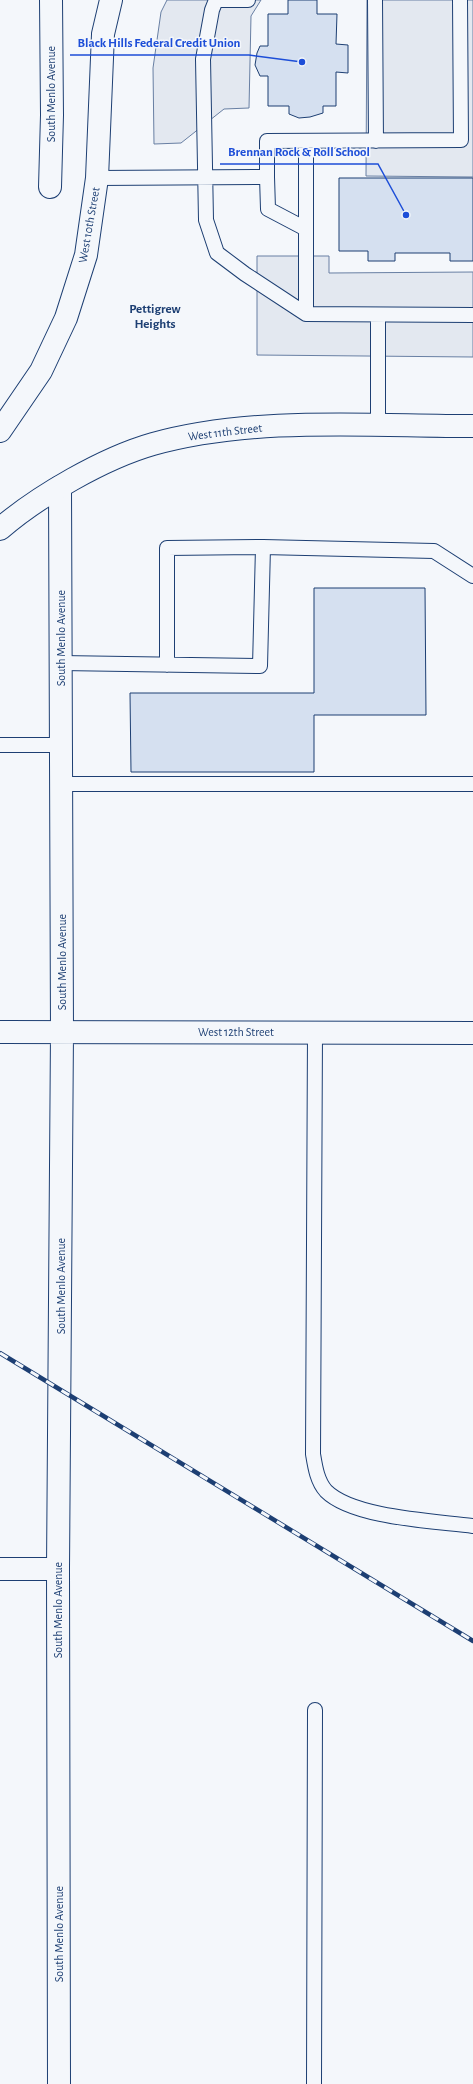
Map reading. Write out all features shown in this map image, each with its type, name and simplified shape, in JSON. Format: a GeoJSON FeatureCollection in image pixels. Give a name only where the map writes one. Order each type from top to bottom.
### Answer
{"type":"FeatureCollection","features":[{"type":"Feature","properties":{"kind":"street","name":"South Menlo Avenue"},"geometry":{"type":"LineString","coordinates":[[50,187],[52,115],[51,0]]}},
{"type":"Feature","properties":{"kind":"street","name":"West 10th Street"},"geometry":{"type":"LineString","coordinates":[[0,431],[41,371],[66,318],[86,255],[97,178],[103,34],[110,0]]}},
{"type":"Feature","properties":{"kind":"street","name":"West 11th Street"},"geometry":{"type":"LineString","coordinates":[[0,529],[17,514],[60,487],[105,463],[152,444],[193,435],[250,428],[315,425],[473,426]]}},
{"type":"Feature","properties":{"kind":"street","name":"South Menlo Avenue"},"geometry":{"type":"LineString","coordinates":[[59,2084],[58,1569],[62,1032],[60,487]]}},
{"type":"Feature","properties":{"kind":"street","name":"West 12th Street"},"geometry":{"type":"LineString","coordinates":[[0,1032],[473,1033]]}},
{"type":"Feature","properties":{"kind":"street"},"geometry":{"type":"LineString","coordinates":[[0,1569],[58,1569]]}},
{"type":"Feature","properties":{"kind":"lane"},"geometry":{"type":"LineString","coordinates":[[248,0],[216,0],[212,10],[203,59],[206,220],[217,253],[245,274],[306,314],[473,315]]}},
{"type":"Feature","properties":{"kind":"lane"},"geometry":{"type":"LineString","coordinates":[[375,0],[376,141]]}},
{"type":"Feature","properties":{"kind":"lane"},"geometry":{"type":"LineString","coordinates":[[306,229],[268,209],[267,141],[462,140],[467,55],[460,0]]}},
{"type":"Feature","properties":{"kind":"lane"},"geometry":{"type":"LineString","coordinates":[[306,141],[306,314]]}},
{"type":"Feature","properties":{"kind":"lane"},"geometry":{"type":"LineString","coordinates":[[97,178],[267,177]]}},
{"type":"Feature","properties":{"kind":"lane"},"geometry":{"type":"LineString","coordinates":[[378,315],[378,426]]}},
{"type":"Feature","properties":{"kind":"lane"},"geometry":{"type":"LineString","coordinates":[[61,663],[260,666],[263,547]]}},
{"type":"Feature","properties":{"kind":"lane"},"geometry":{"type":"LineString","coordinates":[[167,665],[167,548],[263,547],[434,551],[473,576]]}},
{"type":"Feature","properties":{"kind":"lane"},"geometry":{"type":"LineString","coordinates":[[0,745],[61,745]]}},
{"type":"Feature","properties":{"kind":"lane"},"geometry":{"type":"LineString","coordinates":[[61,784],[473,784]]}},
{"type":"Feature","properties":{"kind":"lane"},"geometry":{"type":"LineString","coordinates":[[315,1033],[313,1454],[317,1475],[325,1490],[342,1503],[366,1511],[473,1526]]}},
{"type":"Feature","properties":{"kind":"lane"},"geometry":{"type":"LineString","coordinates":[[314,2084],[315,1710]]}},
{"type":"Feature","properties":{"kind":"shaded area"},"geometry":{"type":"Polygon","coordinates":[[[167,0],[261,0],[251,16],[249,108],[224,109],[181,143],[154,144],[153,68],[161,12],[167,0]]]}},
{"type":"Feature","properties":{"kind":"shaded area"},"geometry":{"type":"Polygon","coordinates":[[[367,0],[473,0],[473,177],[366,176],[367,0]]]}},
{"type":"Feature","properties":{"kind":"shaded area"},"geometry":{"type":"Polygon","coordinates":[[[257,256],[329,256],[329,273],[473,272],[473,357],[257,355],[257,256]]]}},
{"type":"Feature","properties":{"kind":"building"},"geometry":{"type":"Polygon","coordinates":[[[288,0],[317,0],[317,14],[337,14],[336,44],[348,45],[348,73],[336,72],[336,106],[323,106],[323,113],[310,117],[299,118],[289,114],[289,106],[268,106],[268,76],[260,76],[255,65],[260,46],[268,46],[268,14],[288,14],[288,0]]]}},
{"type":"Feature","properties":{"kind":"building"},"geometry":{"type":"Polygon","coordinates":[[[339,178],[473,178],[473,261],[450,261],[450,253],[395,253],[395,261],[368,261],[368,251],[339,251],[339,178]]]}},
{"type":"Feature","properties":{"kind":"building"},"geometry":{"type":"Polygon","coordinates":[[[314,588],[425,588],[426,715],[314,715],[314,772],[131,772],[130,693],[314,693],[314,588]]]}},
{"type":"Feature","properties":{"kind":"railway"},"geometry":{"type":"LineString","coordinates":[[0,1353],[473,1641]]}},
{"type":"Feature","properties":{"kind":"place","name":"Black Hills Federal Credit Union"},"geometry":{"type":"Point","coordinates":[302,62]}},
{"type":"Feature","properties":{"kind":"place","name":"Brennan Rock & Roll School"},"geometry":{"type":"Point","coordinates":[406,215]}},
{"type":"Feature","properties":{"kind":"district","name":"Pettigrew Heights"},"geometry":{"type":"Point","coordinates":[155,316]}}]}
